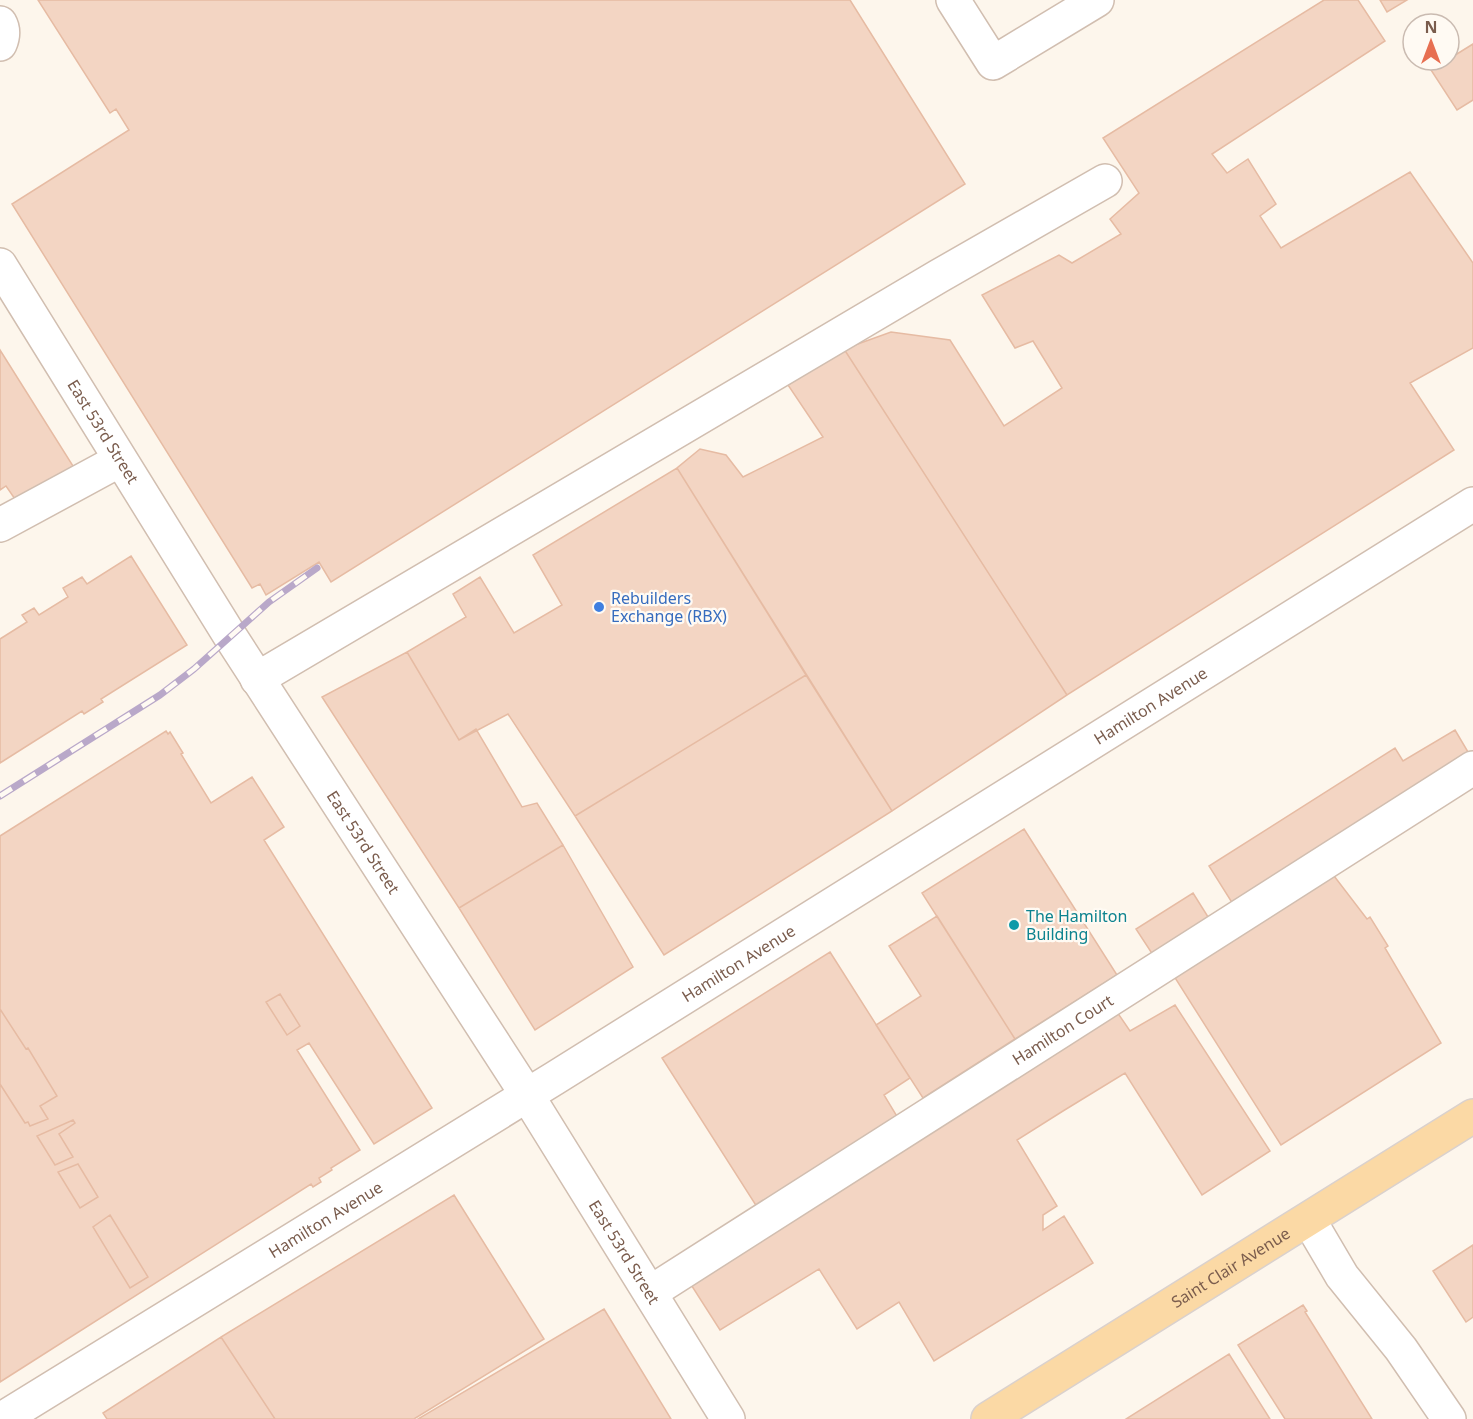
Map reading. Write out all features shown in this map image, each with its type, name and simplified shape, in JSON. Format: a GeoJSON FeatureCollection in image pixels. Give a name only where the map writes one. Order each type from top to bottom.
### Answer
{"type":"FeatureCollection","features":[{"type":"Feature","properties":{"kind":"main road","name":"Saint Clair Avenue"},"geometry":{"type":"LineString","coordinates":[[988,1419],[1310,1220],[1473,1116]]}},
{"type":"Feature","properties":{"kind":"street"},"geometry":{"type":"LineString","coordinates":[[953,0],[993,63],[1097,0]]}},
{"type":"Feature","properties":{"kind":"street"},"geometry":{"type":"LineString","coordinates":[[0,23],[3,27],[3,38],[0,44]]}},
{"type":"Feature","properties":{"kind":"street"},"geometry":{"type":"LineString","coordinates":[[257,679],[939,276],[1105,181]]}},
{"type":"Feature","properties":{"kind":"street","name":"East 53rd Street"},"geometry":{"type":"LineString","coordinates":[[0,265],[257,679],[527,1095],[728,1419]]}},
{"type":"Feature","properties":{"kind":"street"},"geometry":{"type":"LineString","coordinates":[[0,525],[120,460]]}},
{"type":"Feature","properties":{"kind":"street","name":"Hamilton Avenue"},"geometry":{"type":"LineString","coordinates":[[2,1419],[527,1095],[1473,504]]}},
{"type":"Feature","properties":{"kind":"street","name":"Hamilton Court"},"geometry":{"type":"LineString","coordinates":[[651,1292],[1473,768]]}},
{"type":"Feature","properties":{"kind":"street"},"geometry":{"type":"LineString","coordinates":[[1310,1220],[1342,1276],[1401,1349],[1449,1419]]}},
{"type":"Feature","properties":{"kind":"building"},"geometry":{"type":"Polygon","coordinates":[[[38,0],[850,0],[965,184],[331,582],[319,562],[266,595],[260,584],[252,588],[12,204],[129,130],[116,109],[110,113],[38,0]]]}},
{"type":"Feature","properties":{"kind":"building"},"geometry":{"type":"Polygon","coordinates":[[[1324,0],[1358,0],[1385,41],[1212,154],[1227,173],[1248,159],[1276,204],[1260,216],[1281,248],[1410,172],[1473,263],[1473,348],[1410,383],[1454,450],[1067,695],[844,349],[891,332],[950,340],[1004,426],[1062,388],[1033,341],[1015,348],[982,295],[1059,255],[1072,263],[1121,234],[1110,219],[1139,193],[1103,138],[1324,0]]]}},
{"type":"Feature","properties":{"kind":"building"},"geometry":{"type":"Polygon","coordinates":[[[1380,0],[1407,0],[1387,12],[1380,0]]]}},
{"type":"Feature","properties":{"kind":"building"},"geometry":{"type":"Polygon","coordinates":[[[1473,44],[1473,100],[1457,110],[1432,72],[1461,72],[1461,51],[1473,44]]]}},
{"type":"Feature","properties":{"kind":"building"},"geometry":{"type":"Polygon","coordinates":[[[844,349],[1067,695],[892,811],[677,468],[700,449],[726,455],[743,477],[823,437],[788,385],[844,349]]]}},
{"type":"Feature","properties":{"kind":"building"},"geometry":{"type":"Polygon","coordinates":[[[0,350],[73,466],[17,502],[6,486],[0,490],[0,350]]]}},
{"type":"Feature","properties":{"kind":"building"},"geometry":{"type":"Polygon","coordinates":[[[677,468],[806,675],[575,816],[508,714],[459,740],[407,652],[466,617],[453,594],[480,577],[514,633],[562,605],[533,555],[677,468]]]}},
{"type":"Feature","properties":{"kind":"building"},"geometry":{"type":"Polygon","coordinates":[[[131,556],[187,645],[101,699],[103,702],[84,714],[82,711],[0,763],[0,639],[27,622],[22,615],[34,608],[39,615],[68,597],[63,588],[82,577],[87,584],[131,556]]]}},
{"type":"Feature","properties":{"kind":"building"},"geometry":{"type":"Polygon","coordinates":[[[407,652],[459,740],[476,729],[522,807],[537,803],[563,845],[459,908],[322,697],[407,652]]]}},
{"type":"Feature","properties":{"kind":"building"},"geometry":{"type":"Polygon","coordinates":[[[806,675],[892,811],[664,955],[575,816],[806,675]]]}},
{"type":"Feature","properties":{"kind":"building"},"geometry":{"type":"Polygon","coordinates":[[[1455,730],[1471,757],[1236,909],[1209,866],[1395,748],[1403,761],[1455,730]]]}},
{"type":"Feature","properties":{"kind":"building"},"geometry":{"type":"Polygon","coordinates":[[[166,731],[168,734],[170,732],[211,803],[252,777],[284,827],[264,840],[432,1108],[374,1144],[309,1043],[297,1050],[360,1150],[331,1168],[332,1170],[319,1178],[321,1182],[313,1187],[311,1184],[0,1382],[0,1084],[25,1123],[28,1122],[30,1126],[48,1119],[40,1106],[57,1096],[28,1048],[26,1049],[0,1009],[0,836],[166,731]],[[280,994],[266,1002],[287,1035],[300,1026],[280,994]],[[73,1120],[37,1136],[55,1165],[73,1157],[59,1134],[75,1123],[73,1120]],[[78,1164],[58,1172],[80,1208],[98,1197],[78,1164]],[[110,1215],[93,1227],[130,1288],[148,1277],[110,1215]]]}},
{"type":"Feature","properties":{"kind":"building","name":"The Hamilton Building"},"geometry":{"type":"Polygon","coordinates":[[[1024,829],[1117,975],[1015,1039],[922,893],[1024,829]]]}},
{"type":"Feature","properties":{"kind":"building"},"geometry":{"type":"Polygon","coordinates":[[[563,845],[633,967],[535,1030],[459,908],[563,845]]]}},
{"type":"Feature","properties":{"kind":"building"},"geometry":{"type":"Polygon","coordinates":[[[1331,872],[1367,919],[1370,917],[1388,946],[1385,948],[1441,1043],[1281,1145],[1172,973],[1331,872]]]}},
{"type":"Feature","properties":{"kind":"building"},"geometry":{"type":"Polygon","coordinates":[[[1193,893],[1210,920],[1153,955],[1136,929],[1193,893]]]}},
{"type":"Feature","properties":{"kind":"building"},"geometry":{"type":"Polygon","coordinates":[[[937,916],[1015,1039],[923,1098],[876,1025],[921,996],[889,946],[937,916]]]}},
{"type":"Feature","properties":{"kind":"building"},"geometry":{"type":"Polygon","coordinates":[[[830,952],[910,1078],[884,1095],[898,1118],[757,1207],[662,1058],[830,952]]]}},
{"type":"Feature","properties":{"kind":"building"},"geometry":{"type":"Polygon","coordinates":[[[280,994],[300,1026],[287,1035],[266,1002],[280,994]]]}},
{"type":"Feature","properties":{"kind":"building"},"geometry":{"type":"Polygon","coordinates":[[[1175,1005],[1270,1151],[1202,1195],[1125,1073],[1063,1111],[1017,1140],[1057,1206],[1043,1215],[1043,1230],[1064,1216],[1093,1263],[934,1361],[899,1302],[857,1329],[819,1269],[720,1330],[688,1280],[1115,1009],[1130,1031],[1175,1005]]]}},
{"type":"Feature","properties":{"kind":"building"},"geometry":{"type":"Polygon","coordinates":[[[0,1009],[26,1049],[28,1048],[57,1096],[40,1106],[48,1119],[30,1126],[28,1122],[25,1123],[0,1084],[0,1009]]]}},
{"type":"Feature","properties":{"kind":"building"},"geometry":{"type":"Polygon","coordinates":[[[73,1120],[75,1123],[59,1134],[73,1157],[55,1165],[37,1136],[73,1120]]]}},
{"type":"Feature","properties":{"kind":"building"},"geometry":{"type":"Polygon","coordinates":[[[78,1164],[98,1197],[80,1208],[58,1172],[78,1164]]]}},
{"type":"Feature","properties":{"kind":"building"},"geometry":{"type":"Polygon","coordinates":[[[454,1195],[544,1339],[414,1419],[275,1419],[221,1337],[454,1195]]]}},
{"type":"Feature","properties":{"kind":"building"},"geometry":{"type":"Polygon","coordinates":[[[110,1215],[148,1277],[130,1288],[93,1227],[110,1215]]]}},
{"type":"Feature","properties":{"kind":"building"},"geometry":{"type":"Polygon","coordinates":[[[1473,1245],[1473,1317],[1466,1322],[1433,1271],[1473,1245]]]}},
{"type":"Feature","properties":{"kind":"building"},"geometry":{"type":"Polygon","coordinates":[[[1303,1305],[1307,1311],[1305,1312],[1372,1419],[1285,1419],[1238,1345],[1303,1305]]]}},
{"type":"Feature","properties":{"kind":"building"},"geometry":{"type":"Polygon","coordinates":[[[604,1309],[671,1419],[418,1419],[604,1309]]]}},
{"type":"Feature","properties":{"kind":"building"},"geometry":{"type":"Polygon","coordinates":[[[221,1337],[275,1419],[107,1419],[103,1413],[221,1337]]]}},
{"type":"Feature","properties":{"kind":"building"},"geometry":{"type":"Polygon","coordinates":[[[1229,1354],[1270,1419],[1126,1419],[1229,1354]]]}},
{"type":"Feature","properties":{"kind":"railway"},"geometry":{"type":"LineString","coordinates":[[0,796],[160,695],[194,669],[269,602],[317,568]]}},
{"type":"Feature","properties":{"kind":"place","name":"Rebuilders Exchange (RBX)"},"geometry":{"type":"Point","coordinates":[599,607]}},
{"type":"Feature","properties":{"kind":"place","name":"The Hamilton Building"},"geometry":{"type":"Point","coordinates":[1014,925]}}]}
